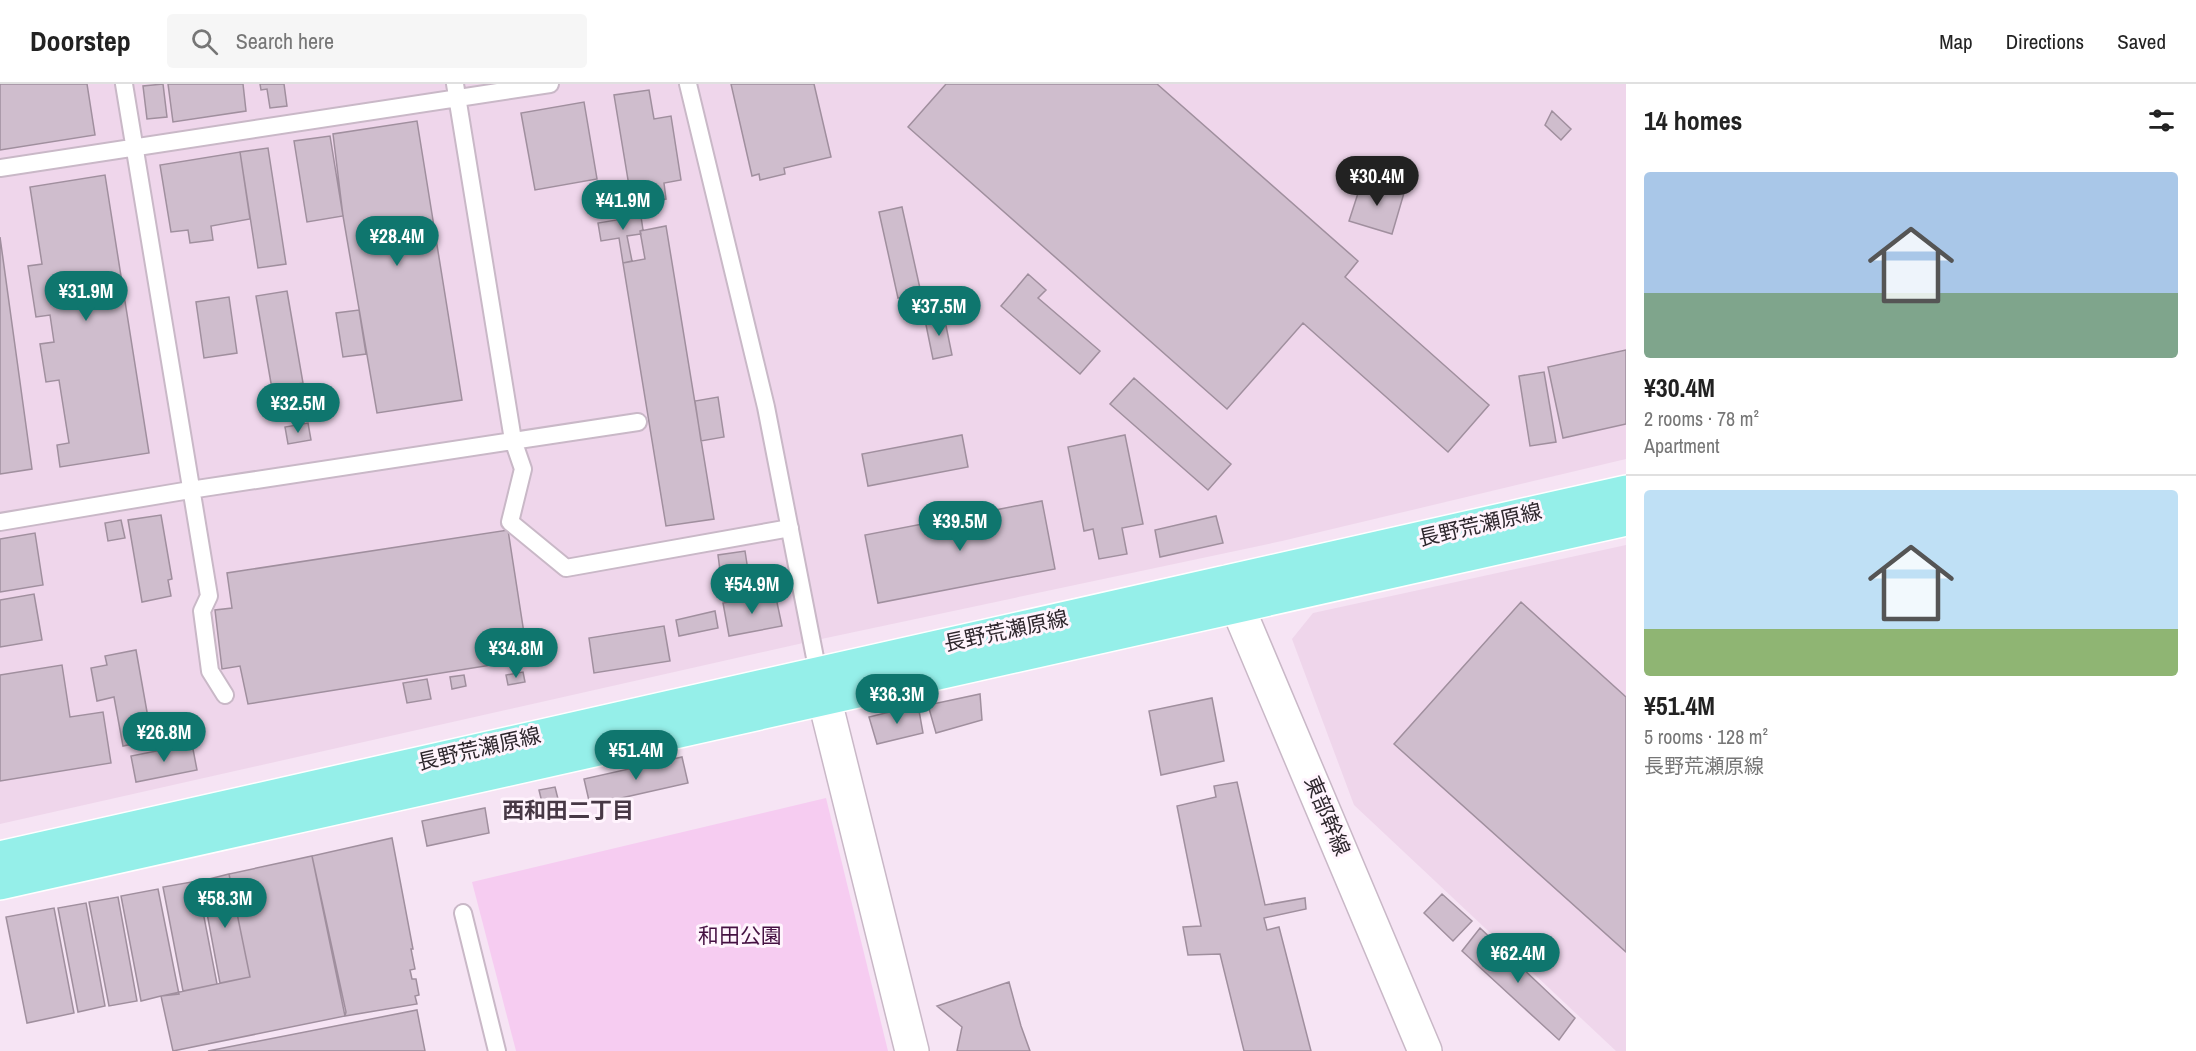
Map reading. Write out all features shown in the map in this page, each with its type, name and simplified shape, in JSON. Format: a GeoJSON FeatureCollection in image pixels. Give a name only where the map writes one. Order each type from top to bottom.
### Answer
{"type":"FeatureCollection","features":[{"type":"Feature","properties":{"kind":"main road","name":"長野荒瀬原線"},"geometry":{"type":"LineString","coordinates":[[1232,594],[1626,492]]}},
{"type":"Feature","properties":{"kind":"main road","name":"長野荒瀬原線"},"geometry":{"type":"LineString","coordinates":[[0,858],[821,685],[1232,594],[1626,519]]}},
{"type":"Feature","properties":{"kind":"main road","name":"長野荒瀬原線"},"geometry":{"type":"LineString","coordinates":[[0,883],[821,685]]}},
{"type":"Feature","properties":{"kind":"street","name":"東部幹線"},"geometry":{"type":"LineString","coordinates":[[1232,594],[1425,1051]]}},
{"type":"Feature","properties":{"kind":"street"},"geometry":{"type":"LineString","coordinates":[[821,685],[912,1051]]}},
{"type":"Feature","properties":{"kind":"lane"},"geometry":{"type":"LineString","coordinates":[[124,84],[209,596],[202,611],[210,671],[225,695]]}},
{"type":"Feature","properties":{"kind":"lane"},"geometry":{"type":"LineString","coordinates":[[0,168],[134,149],[457,91],[549,84]]}},
{"type":"Feature","properties":{"kind":"lane"},"geometry":{"type":"LineString","coordinates":[[688,84],[766,407],[821,685]]}},
{"type":"Feature","properties":{"kind":"lane"},"geometry":{"type":"LineString","coordinates":[[457,91],[513,440],[523,469],[510,522],[566,568],[790,528]]}},
{"type":"Feature","properties":{"kind":"lane"},"geometry":{"type":"LineString","coordinates":[[0,522],[190,490],[638,422]]}},
{"type":"Feature","properties":{"kind":"lane"},"geometry":{"type":"LineString","coordinates":[[463,913],[497,1051]]}},
{"type":"Feature","properties":{"kind":"shaded area"},"geometry":{"type":"Polygon","coordinates":[[[0,84],[1626,84],[1626,459],[1282,541],[812,641],[0,824],[0,84]]]}},
{"type":"Feature","properties":{"kind":"shaded area"},"geometry":{"type":"Polygon","coordinates":[[[1626,545],[1626,1051],[1616,1051],[1354,805],[1292,639],[1313,613],[1626,545]]]}},
{"type":"Feature","properties":{"kind":"green space","name":"和田公園"},"geometry":{"type":"Polygon","coordinates":[[[826,798],[888,1051],[516,1051],[472,882],[826,798]]]}},
{"type":"Feature","properties":{"kind":"building"},"geometry":{"type":"Polygon","coordinates":[[[0,84],[87,84],[95,135],[0,150],[0,84]]]}},
{"type":"Feature","properties":{"kind":"building"},"geometry":{"type":"Polygon","coordinates":[[[163,84],[167,117],[147,119],[143,86],[163,84]]]}},
{"type":"Feature","properties":{"kind":"building"},"geometry":{"type":"Polygon","coordinates":[[[168,84],[243,84],[246,111],[173,122],[168,84]]]}},
{"type":"Feature","properties":{"kind":"building"},"geometry":{"type":"Polygon","coordinates":[[[260,84],[284,84],[287,106],[270,108],[267,89],[261,90],[260,84]]]}},
{"type":"Feature","properties":{"kind":"building"},"geometry":{"type":"Polygon","coordinates":[[[731,84],[814,84],[831,157],[784,168],[785,174],[760,180],[759,174],[752,176],[731,84]]]}},
{"type":"Feature","properties":{"kind":"building"},"geometry":{"type":"Polygon","coordinates":[[[946,84],[1157,84],[1358,261],[1345,277],[1489,405],[1448,452],[1303,323],[1227,409],[908,127],[946,84]]]}},
{"type":"Feature","properties":{"kind":"building"},"geometry":{"type":"Polygon","coordinates":[[[649,90],[654,119],[671,116],[681,180],[664,183],[666,199],[632,204],[614,95],[649,90]]]}},
{"type":"Feature","properties":{"kind":"building"},"geometry":{"type":"Polygon","coordinates":[[[584,102],[597,179],[535,190],[521,113],[584,102]]]}},
{"type":"Feature","properties":{"kind":"building"},"geometry":{"type":"Polygon","coordinates":[[[1552,111],[1571,129],[1561,140],[1545,125],[1552,111]]]}},
{"type":"Feature","properties":{"kind":"building"},"geometry":{"type":"Polygon","coordinates":[[[417,121],[462,400],[377,413],[343,216],[333,134],[417,121]]]}},
{"type":"Feature","properties":{"kind":"building"},"geometry":{"type":"Polygon","coordinates":[[[330,136],[343,216],[307,222],[294,141],[330,136]]]}},
{"type":"Feature","properties":{"kind":"building"},"geometry":{"type":"Polygon","coordinates":[[[268,148],[286,264],[258,268],[240,152],[268,148]]]}},
{"type":"Feature","properties":{"kind":"building"},"geometry":{"type":"Polygon","coordinates":[[[240,152],[250,219],[211,226],[213,240],[190,243],[188,230],[171,232],[160,165],[240,152]]]}},
{"type":"Feature","properties":{"kind":"building"},"geometry":{"type":"Polygon","coordinates":[[[105,175],[149,453],[60,467],[57,445],[69,443],[59,380],[46,382],[40,344],[54,342],[50,315],[36,317],[28,266],[42,264],[30,187],[105,175]]]}},
{"type":"Feature","properties":{"kind":"building"},"geometry":{"type":"Polygon","coordinates":[[[1362,181],[1404,193],[1392,234],[1349,221],[1362,181]]]}},
{"type":"Feature","properties":{"kind":"building"},"geometry":{"type":"Polygon","coordinates":[[[639,203],[643,230],[640,231],[641,234],[627,236],[632,261],[623,263],[619,238],[601,241],[598,223],[635,217],[633,204],[639,203]]]}},
{"type":"Feature","properties":{"kind":"building"},"geometry":{"type":"Polygon","coordinates":[[[902,207],[921,293],[898,298],[879,212],[902,207]]]}},
{"type":"Feature","properties":{"kind":"building"},"geometry":{"type":"Polygon","coordinates":[[[666,226],[714,519],[666,526],[623,263],[645,259],[640,231],[666,226]]]}},
{"type":"Feature","properties":{"kind":"building"},"geometry":{"type":"Polygon","coordinates":[[[0,237],[32,469],[0,474],[0,237]]]}},
{"type":"Feature","properties":{"kind":"building"},"geometry":{"type":"Polygon","coordinates":[[[1028,274],[1046,290],[1038,298],[1100,351],[1080,374],[1001,306],[1028,274]]]}},
{"type":"Feature","properties":{"kind":"building"},"geometry":{"type":"Polygon","coordinates":[[[287,291],[303,383],[272,389],[256,296],[287,291]]]}},
{"type":"Feature","properties":{"kind":"building"},"geometry":{"type":"Polygon","coordinates":[[[229,297],[237,353],[204,358],[196,302],[229,297]]]}},
{"type":"Feature","properties":{"kind":"building"},"geometry":{"type":"Polygon","coordinates":[[[359,310],[366,354],[343,357],[336,313],[359,310]]]}},
{"type":"Feature","properties":{"kind":"building"},"geometry":{"type":"Polygon","coordinates":[[[944,316],[952,355],[933,359],[925,320],[944,316]]]}},
{"type":"Feature","properties":{"kind":"building"},"geometry":{"type":"Polygon","coordinates":[[[1626,350],[1626,424],[1563,438],[1548,367],[1626,350]]]}},
{"type":"Feature","properties":{"kind":"building"},"geometry":{"type":"Polygon","coordinates":[[[1544,372],[1556,442],[1530,446],[1519,376],[1544,372]]]}},
{"type":"Feature","properties":{"kind":"building"},"geometry":{"type":"Polygon","coordinates":[[[1134,378],[1231,464],[1208,490],[1110,404],[1134,378]]]}},
{"type":"Feature","properties":{"kind":"building"},"geometry":{"type":"Polygon","coordinates":[[[718,397],[724,437],[701,441],[695,401],[718,397]]]}},
{"type":"Feature","properties":{"kind":"building"},"geometry":{"type":"Polygon","coordinates":[[[308,423],[311,440],[288,444],[285,427],[308,423]]]}},
{"type":"Feature","properties":{"kind":"building"},"geometry":{"type":"Polygon","coordinates":[[[962,435],[968,467],[868,486],[862,454],[962,435]]]}},
{"type":"Feature","properties":{"kind":"building"},"geometry":{"type":"Polygon","coordinates":[[[1125,435],[1143,524],[1122,528],[1127,554],[1099,559],[1093,529],[1084,531],[1068,447],[1125,435]]]}},
{"type":"Feature","properties":{"kind":"building"},"geometry":{"type":"Polygon","coordinates":[[[1042,501],[1055,569],[878,603],[865,535],[1042,501]]]}},
{"type":"Feature","properties":{"kind":"building"},"geometry":{"type":"Polygon","coordinates":[[[161,515],[172,579],[168,580],[171,596],[142,602],[128,520],[161,515]]]}},
{"type":"Feature","properties":{"kind":"building"},"geometry":{"type":"Polygon","coordinates":[[[1216,516],[1223,543],[1160,557],[1155,530],[1216,516]]]}},
{"type":"Feature","properties":{"kind":"building"},"geometry":{"type":"Polygon","coordinates":[[[121,520],[125,538],[108,541],[105,523],[121,520]]]}},
{"type":"Feature","properties":{"kind":"building"},"geometry":{"type":"Polygon","coordinates":[[[508,530],[528,659],[248,704],[240,666],[222,669],[215,610],[232,608],[227,573],[508,530]]]}},
{"type":"Feature","properties":{"kind":"building"},"geometry":{"type":"Polygon","coordinates":[[[35,533],[43,585],[0,592],[0,539],[35,533]]]}},
{"type":"Feature","properties":{"kind":"building"},"geometry":{"type":"Polygon","coordinates":[[[745,551],[751,590],[723,594],[718,555],[745,551]]]}},
{"type":"Feature","properties":{"kind":"building"},"geometry":{"type":"Polygon","coordinates":[[[775,593],[782,626],[729,636],[723,603],[775,593]]]}},
{"type":"Feature","properties":{"kind":"building"},"geometry":{"type":"Polygon","coordinates":[[[34,594],[42,640],[0,647],[0,600],[34,594]]]}},
{"type":"Feature","properties":{"kind":"building"},"geometry":{"type":"Polygon","coordinates":[[[1521,602],[1626,697],[1626,952],[1394,744],[1521,602]]]}},
{"type":"Feature","properties":{"kind":"building"},"geometry":{"type":"Polygon","coordinates":[[[715,611],[718,628],[679,636],[676,620],[715,611]]]}},
{"type":"Feature","properties":{"kind":"building"},"geometry":{"type":"Polygon","coordinates":[[[664,626],[670,661],[594,673],[589,638],[664,626]]]}},
{"type":"Feature","properties":{"kind":"building"},"geometry":{"type":"Polygon","coordinates":[[[136,650],[152,740],[123,746],[114,697],[97,701],[91,668],[107,665],[105,656],[136,650]]]}},
{"type":"Feature","properties":{"kind":"building"},"geometry":{"type":"Polygon","coordinates":[[[62,665],[70,717],[103,712],[111,763],[0,781],[0,675],[62,665]]]}},
{"type":"Feature","properties":{"kind":"building"},"geometry":{"type":"Polygon","coordinates":[[[523,672],[525,682],[508,685],[506,675],[523,672]]]}},
{"type":"Feature","properties":{"kind":"building"},"geometry":{"type":"Polygon","coordinates":[[[464,675],[466,686],[452,689],[450,677],[464,675]]]}},
{"type":"Feature","properties":{"kind":"building"},"geometry":{"type":"Polygon","coordinates":[[[427,679],[431,699],[407,703],[403,683],[427,679]]]}},
{"type":"Feature","properties":{"kind":"building"},"geometry":{"type":"Polygon","coordinates":[[[980,694],[982,720],[936,733],[928,705],[980,694]]]}},
{"type":"Feature","properties":{"kind":"building"},"geometry":{"type":"Polygon","coordinates":[[[1212,698],[1224,761],[1161,775],[1149,711],[1212,698]]]}},
{"type":"Feature","properties":{"kind":"building"},"geometry":{"type":"Polygon","coordinates":[[[918,705],[923,733],[877,744],[869,717],[918,705]]]}},
{"type":"Feature","properties":{"kind":"building"},"geometry":{"type":"Polygon","coordinates":[[[192,744],[197,770],[136,782],[131,756],[192,744]]]}},
{"type":"Feature","properties":{"kind":"building"},"geometry":{"type":"Polygon","coordinates":[[[682,757],[688,783],[590,805],[584,779],[682,757]]]}},
{"type":"Feature","properties":{"kind":"building"},"geometry":{"type":"Polygon","coordinates":[[[1237,782],[1265,905],[1305,898],[1306,909],[1264,918],[1267,930],[1279,927],[1311,1051],[1244,1051],[1220,954],[1188,955],[1183,927],[1201,926],[1177,806],[1216,797],[1214,786],[1237,782]]]}},
{"type":"Feature","properties":{"kind":"building"},"geometry":{"type":"Polygon","coordinates":[[[555,787],[562,815],[546,819],[539,790],[555,787]]]}},
{"type":"Feature","properties":{"kind":"building"},"geometry":{"type":"Polygon","coordinates":[[[485,808],[489,833],[427,846],[422,821],[485,808]]]}},
{"type":"Feature","properties":{"kind":"building"},"geometry":{"type":"Polygon","coordinates":[[[392,838],[413,949],[411,949],[415,969],[410,970],[412,979],[416,979],[419,995],[415,996],[417,1004],[345,1016],[312,856],[392,838]]]}},
{"type":"Feature","properties":{"kind":"building"},"geometry":{"type":"Polygon","coordinates":[[[312,856],[345,1016],[173,1051],[161,996],[250,977],[229,874],[312,856]]]}},
{"type":"Feature","properties":{"kind":"building"},"geometry":{"type":"Polygon","coordinates":[[[229,874],[250,977],[220,983],[201,881],[229,874]]]}},
{"type":"Feature","properties":{"kind":"building"},"geometry":{"type":"Polygon","coordinates":[[[197,881],[217,984],[183,991],[163,887],[197,881]]]}},
{"type":"Feature","properties":{"kind":"building"},"geometry":{"type":"Polygon","coordinates":[[[158,889],[179,994],[141,1001],[121,896],[158,889]]]}},
{"type":"Feature","properties":{"kind":"building"},"geometry":{"type":"Polygon","coordinates":[[[1442,894],[1472,921],[1453,941],[1424,913],[1442,894]]]}},
{"type":"Feature","properties":{"kind":"building"},"geometry":{"type":"Polygon","coordinates":[[[118,897],[137,1001],[109,1006],[89,902],[118,897]]]}},
{"type":"Feature","properties":{"kind":"building"},"geometry":{"type":"Polygon","coordinates":[[[86,903],[105,1006],[78,1012],[58,908],[86,903]]]}},
{"type":"Feature","properties":{"kind":"building"},"geometry":{"type":"Polygon","coordinates":[[[54,908],[74,1013],[27,1023],[6,917],[54,908]]]}},
{"type":"Feature","properties":{"kind":"building"},"geometry":{"type":"Polygon","coordinates":[[[1480,928],[1575,1018],[1559,1040],[1462,951],[1480,928]]]}},
{"type":"Feature","properties":{"kind":"building"},"geometry":{"type":"Polygon","coordinates":[[[1009,982],[1030,1051],[957,1051],[962,1027],[937,1006],[1009,982]]]}},
{"type":"Feature","properties":{"kind":"building"},"geometry":{"type":"Polygon","coordinates":[[[417,1010],[425,1051],[208,1051],[417,1010]]]}},
{"type":"Feature","properties":{"kind":"district","name":"西和田二丁目"},"geometry":{"type":"Point","coordinates":[568,810]}}]}
